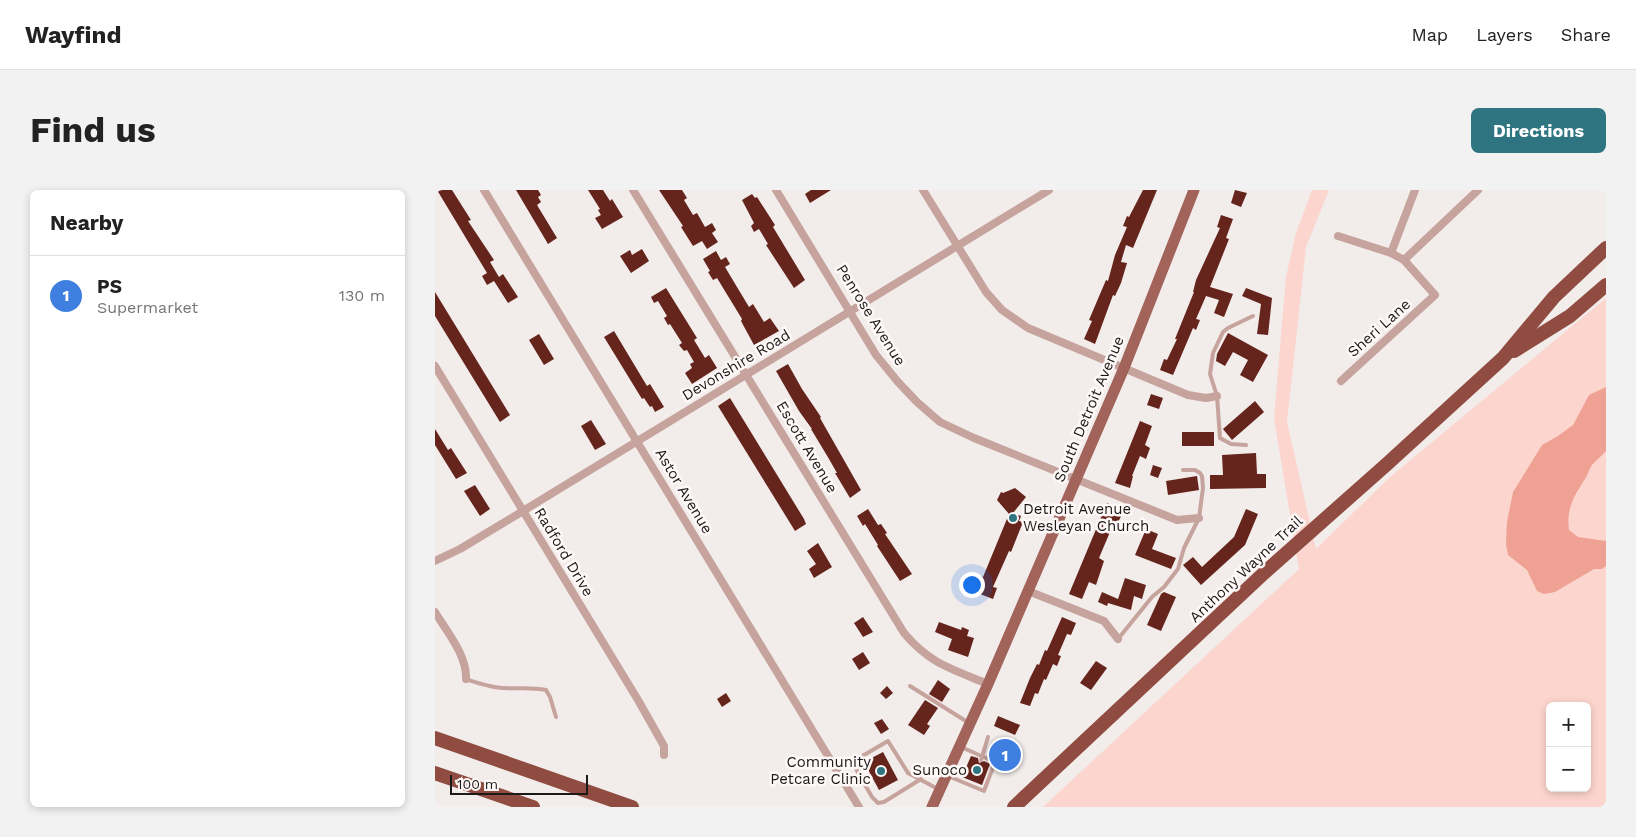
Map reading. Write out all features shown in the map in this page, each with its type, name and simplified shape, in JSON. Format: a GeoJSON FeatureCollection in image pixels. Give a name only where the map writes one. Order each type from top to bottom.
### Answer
{"type":"FeatureCollection","features":[{"type":"Feature","properties":{"kind":"highway","name":"Anthony Wayne Trail"},"geometry":{"type":"LineString","coordinates":[[1014,807],[1264,572],[1387,464],[1503,358],[1554,297],[1606,248]]}},
{"type":"Feature","properties":{"kind":"highway","name":"Anthony Wayne Trail"},"geometry":{"type":"LineString","coordinates":[[1503,358],[1571,316],[1606,285]]}},
{"type":"Feature","properties":{"kind":"highway"},"geometry":{"type":"LineString","coordinates":[[435,738],[632,807]]}},
{"type":"Feature","properties":{"kind":"highway"},"geometry":{"type":"LineString","coordinates":[[435,773],[533,807]]}},
{"type":"Feature","properties":{"kind":"main road","name":"South Detroit Avenue"},"geometry":{"type":"LineString","coordinates":[[1185,212],[1186,190]]}},
{"type":"Feature","properties":{"kind":"main road","name":"South Detroit Avenue"},"geometry":{"type":"LineString","coordinates":[[932,807],[1028,591],[1123,368],[1194,190]]}},
{"type":"Feature","properties":{"kind":"street","name":"Astor Avenue"},"geometry":{"type":"LineString","coordinates":[[484,190],[859,807]]}},
{"type":"Feature","properties":{"kind":"street","name":"Escott Avenue"},"geometry":{"type":"LineString","coordinates":[[633,190],[904,633],[916,648],[930,659],[987,684]]}},
{"type":"Feature","properties":{"kind":"street","name":"Penrose Avenue"},"geometry":{"type":"LineString","coordinates":[[776,190],[876,355],[917,402],[940,422],[1075,480],[1177,520],[1199,518]]}},
{"type":"Feature","properties":{"kind":"street"},"geometry":{"type":"LineString","coordinates":[[923,190],[986,292],[1002,310],[1017,322],[1027,328],[1188,395],[1205,398],[1217,396]]}},
{"type":"Feature","properties":{"kind":"street","name":"Devonshire Road"},"geometry":{"type":"LineString","coordinates":[[435,562],[460,549],[637,442],[1049,190]]}},
{"type":"Feature","properties":{"kind":"street"},"geometry":{"type":"LineString","coordinates":[[1391,253],[1415,190]]}},
{"type":"Feature","properties":{"kind":"street"},"geometry":{"type":"LineString","coordinates":[[1338,236],[1391,253],[1404,260],[1478,190]]}},
{"type":"Feature","properties":{"kind":"street","name":"Sheri Lane"},"geometry":{"type":"LineString","coordinates":[[1341,381],[1435,295],[1404,260]]}},
{"type":"Feature","properties":{"kind":"street","name":"Radford Drive"},"geometry":{"type":"LineString","coordinates":[[435,366],[638,700],[665,746],[665,755]]}},
{"type":"Feature","properties":{"kind":"street"},"geometry":{"type":"LineString","coordinates":[[1028,591],[1104,621],[1118,639]]}},
{"type":"Feature","properties":{"kind":"street"},"geometry":{"type":"LineString","coordinates":[[435,612],[461,656],[466,669],[465,679]]}},
{"type":"Feature","properties":{"kind":"lane"},"geometry":{"type":"LineString","coordinates":[[1246,445],[1231,444],[1222,441],[1220,438],[1217,396],[1210,374],[1213,353],[1223,332],[1253,316]]}},
{"type":"Feature","properties":{"kind":"lane"},"geometry":{"type":"LineString","coordinates":[[1118,639],[1152,597],[1164,587],[1178,569],[1184,548],[1199,518],[1203,488],[1202,476],[1195,470],[1183,470]]}},
{"type":"Feature","properties":{"kind":"lane"},"geometry":{"type":"LineString","coordinates":[[465,679],[503,688],[538,688],[545,690],[556,717]]}},
{"type":"Feature","properties":{"kind":"lane"},"geometry":{"type":"LineString","coordinates":[[910,686],[969,723]]}},
{"type":"Feature","properties":{"kind":"lane"},"geometry":{"type":"LineString","coordinates":[[981,758],[988,738]]}},
{"type":"Feature","properties":{"kind":"lane"},"geometry":{"type":"LineString","coordinates":[[921,779],[884,802],[878,803],[872,797],[852,762],[888,741],[909,773],[921,779],[940,789]]}},
{"type":"Feature","properties":{"kind":"lane"},"geometry":{"type":"LineString","coordinates":[[946,775],[971,783],[984,791],[995,762],[981,758],[959,747]]}},
{"type":"Feature","properties":{"kind":"shaded area"},"geometry":{"type":"Polygon","coordinates":[[[1312,190],[1329,190],[1306,247],[1287,422],[1316,549],[1390,477],[1606,298],[1606,807],[1043,807],[1299,569],[1274,418],[1286,277],[1296,233],[1312,190]]]}},
{"type":"Feature","properties":{"kind":"shaded area"},"geometry":{"type":"Polygon","coordinates":[[[1606,387],[1606,451],[1592,465],[1574,497],[1568,522],[1569,530],[1578,537],[1606,541],[1606,566],[1602,569],[1594,569],[1555,592],[1544,594],[1537,591],[1527,570],[1508,555],[1506,544],[1507,522],[1513,492],[1542,445],[1573,425],[1589,395],[1606,387]]]}},
{"type":"Feature","properties":{"kind":"building"},"geometry":{"type":"Polygon","coordinates":[[[437,190],[452,190],[471,220],[468,221],[494,260],[490,262],[499,277],[503,274],[518,297],[508,303],[494,281],[487,285],[482,276],[487,273],[437,190]]]}},
{"type":"Feature","properties":{"kind":"building"},"geometry":{"type":"Polygon","coordinates":[[[516,190],[538,190],[541,195],[538,197],[541,202],[537,205],[557,238],[548,244],[516,190]]]}},
{"type":"Feature","properties":{"kind":"building"},"geometry":{"type":"Polygon","coordinates":[[[588,190],[603,190],[610,201],[612,199],[623,217],[602,229],[595,218],[601,215],[598,210],[600,209],[588,190]]]}},
{"type":"Feature","properties":{"kind":"building"},"geometry":{"type":"Polygon","coordinates":[[[659,190],[682,190],[687,198],[684,200],[693,215],[697,213],[705,227],[712,223],[716,230],[712,233],[718,242],[707,249],[702,241],[693,246],[681,227],[683,226],[659,190]]]}},
{"type":"Feature","properties":{"kind":"building"},"geometry":{"type":"Polygon","coordinates":[[[811,190],[831,190],[810,203],[805,194],[811,190]]]}},
{"type":"Feature","properties":{"kind":"building"},"geometry":{"type":"Polygon","coordinates":[[[1143,190],[1157,190],[1133,248],[1126,245],[1121,262],[1127,263],[1121,283],[1115,296],[1113,295],[1095,344],[1084,339],[1092,321],[1089,320],[1106,280],[1108,281],[1115,255],[1127,227],[1123,226],[1127,216],[1129,217],[1143,190]]]}},
{"type":"Feature","properties":{"kind":"building"},"geometry":{"type":"Polygon","coordinates":[[[1235,190],[1247,193],[1241,207],[1231,203],[1235,190]]]}},
{"type":"Feature","properties":{"kind":"building"},"geometry":{"type":"Polygon","coordinates":[[[752,194],[755,198],[757,197],[775,225],[773,227],[805,280],[794,288],[766,245],[768,244],[759,229],[754,232],[751,226],[754,223],[742,200],[752,194]]]}},
{"type":"Feature","properties":{"kind":"building"},"geometry":{"type":"Polygon","coordinates":[[[1221,215],[1233,219],[1226,238],[1229,239],[1210,287],[1233,294],[1224,317],[1214,313],[1219,300],[1206,296],[1196,319],[1200,320],[1196,330],[1193,328],[1173,375],[1160,370],[1164,359],[1167,360],[1177,339],[1175,339],[1194,292],[1196,280],[1220,228],[1217,227],[1221,215]]]}},
{"type":"Feature","properties":{"kind":"building"},"geometry":{"type":"Polygon","coordinates":[[[642,249],[649,261],[631,273],[620,256],[630,250],[632,255],[642,249]]]}},
{"type":"Feature","properties":{"kind":"building"},"geometry":{"type":"Polygon","coordinates":[[[716,251],[721,260],[726,257],[730,264],[725,267],[749,307],[753,304],[764,322],[770,318],[779,331],[754,345],[741,321],[742,319],[717,278],[713,280],[708,272],[710,271],[703,259],[716,251]]]}},
{"type":"Feature","properties":{"kind":"building"},"geometry":{"type":"Polygon","coordinates":[[[666,288],[697,338],[694,340],[705,358],[709,355],[717,368],[692,384],[685,373],[692,368],[690,364],[694,362],[687,350],[684,351],[679,345],[682,343],[664,318],[667,316],[658,301],[654,303],[651,297],[666,288]]]}},
{"type":"Feature","properties":{"kind":"building"},"geometry":{"type":"Polygon","coordinates":[[[1246,288],[1272,298],[1268,335],[1257,334],[1261,304],[1242,296],[1246,288]]]}},
{"type":"Feature","properties":{"kind":"building"},"geometry":{"type":"Polygon","coordinates":[[[435,292],[510,415],[500,422],[435,316],[435,292]]]}},
{"type":"Feature","properties":{"kind":"building"},"geometry":{"type":"Polygon","coordinates":[[[614,331],[647,386],[650,384],[664,407],[655,412],[644,398],[642,399],[604,337],[614,331]]]}},
{"type":"Feature","properties":{"kind":"building"},"geometry":{"type":"Polygon","coordinates":[[[1228,333],[1268,355],[1253,382],[1240,375],[1248,360],[1233,352],[1225,366],[1216,361],[1217,354],[1228,333]]]}},
{"type":"Feature","properties":{"kind":"building"},"geometry":{"type":"Polygon","coordinates":[[[539,334],[554,359],[544,365],[529,340],[539,334]]]}},
{"type":"Feature","properties":{"kind":"building"},"geometry":{"type":"Polygon","coordinates":[[[788,364],[821,417],[861,490],[850,498],[812,429],[799,411],[776,371],[788,364]]]}},
{"type":"Feature","properties":{"kind":"building"},"geometry":{"type":"Polygon","coordinates":[[[1151,394],[1163,398],[1159,409],[1147,405],[1151,394]]]}},
{"type":"Feature","properties":{"kind":"building"},"geometry":{"type":"Polygon","coordinates":[[[730,398],[804,519],[806,524],[795,531],[718,406],[730,398]]]}},
{"type":"Feature","properties":{"kind":"building"},"geometry":{"type":"Polygon","coordinates":[[[1255,401],[1264,412],[1232,440],[1223,429],[1255,401]]]}},
{"type":"Feature","properties":{"kind":"building"},"geometry":{"type":"Polygon","coordinates":[[[591,420],[606,444],[595,450],[581,426],[591,420]]]}},
{"type":"Feature","properties":{"kind":"building"},"geometry":{"type":"Polygon","coordinates":[[[1140,421],[1152,426],[1145,445],[1150,448],[1146,459],[1140,456],[1132,476],[1130,488],[1115,483],[1140,421]]]}},
{"type":"Feature","properties":{"kind":"building"},"geometry":{"type":"Polygon","coordinates":[[[435,429],[448,450],[451,448],[467,473],[456,479],[435,445],[435,429]]]}},
{"type":"Feature","properties":{"kind":"building"},"geometry":{"type":"Polygon","coordinates":[[[1182,432],[1214,432],[1214,446],[1182,446],[1182,432]]]}},
{"type":"Feature","properties":{"kind":"building"},"geometry":{"type":"Polygon","coordinates":[[[1256,453],[1257,474],[1266,474],[1266,488],[1210,489],[1210,475],[1223,475],[1222,455],[1256,453]]]}},
{"type":"Feature","properties":{"kind":"building"},"geometry":{"type":"Polygon","coordinates":[[[1153,465],[1162,468],[1158,478],[1150,475],[1153,465]]]}},
{"type":"Feature","properties":{"kind":"building"},"geometry":{"type":"Polygon","coordinates":[[[1197,476],[1199,490],[1168,495],[1166,481],[1197,476]]]}},
{"type":"Feature","properties":{"kind":"building"},"geometry":{"type":"Polygon","coordinates":[[[475,485],[490,509],[480,516],[464,491],[475,485]]]}},
{"type":"Feature","properties":{"kind":"building"},"geometry":{"type":"Polygon","coordinates":[[[1015,488],[1026,497],[1013,513],[1021,516],[1019,521],[1023,522],[1011,552],[1009,551],[993,587],[997,588],[993,599],[967,589],[972,573],[983,577],[1009,514],[997,500],[1001,492],[1003,493],[1015,488]]]}},
{"type":"Feature","properties":{"kind":"building"},"geometry":{"type":"Polygon","coordinates":[[[1107,503],[1124,510],[1113,533],[1110,532],[1099,558],[1104,561],[1096,585],[1089,582],[1082,599],[1069,594],[1107,503]]]}},
{"type":"Feature","properties":{"kind":"building"},"geometry":{"type":"Polygon","coordinates":[[[868,509],[878,525],[881,524],[887,533],[885,534],[912,574],[900,581],[865,524],[863,526],[857,516],[868,509]]]}},
{"type":"Feature","properties":{"kind":"building"},"geometry":{"type":"Polygon","coordinates":[[[1246,509],[1258,514],[1245,545],[1201,585],[1183,565],[1193,557],[1202,567],[1234,537],[1246,509]]]}},
{"type":"Feature","properties":{"kind":"building"},"geometry":{"type":"Polygon","coordinates":[[[1146,529],[1158,534],[1152,549],[1176,558],[1171,569],[1135,555],[1146,529]]]}},
{"type":"Feature","properties":{"kind":"building"},"geometry":{"type":"Polygon","coordinates":[[[818,543],[832,567],[814,578],[809,569],[816,564],[807,551],[818,543]]]}},
{"type":"Feature","properties":{"kind":"building"},"geometry":{"type":"Polygon","coordinates":[[[1125,578],[1146,585],[1142,599],[1134,596],[1131,610],[1108,603],[1107,606],[1098,602],[1102,592],[1118,599],[1125,578]]]}},
{"type":"Feature","properties":{"kind":"building"},"geometry":{"type":"Polygon","coordinates":[[[1164,592],[1176,597],[1161,631],[1147,625],[1161,594],[1164,592]]]}},
{"type":"Feature","properties":{"kind":"building"},"geometry":{"type":"Polygon","coordinates":[[[863,617],[873,632],[863,637],[854,623],[863,617]]]}},
{"type":"Feature","properties":{"kind":"building"},"geometry":{"type":"Polygon","coordinates":[[[1062,617],[1076,623],[1071,635],[1067,634],[1058,655],[1061,656],[1057,666],[1053,664],[1038,694],[1035,693],[1030,706],[1020,703],[1030,678],[1037,664],[1039,665],[1045,650],[1047,651],[1062,617]]]}},
{"type":"Feature","properties":{"kind":"building"},"geometry":{"type":"Polygon","coordinates":[[[939,622],[961,630],[962,627],[969,630],[967,636],[974,638],[968,657],[948,650],[952,639],[935,632],[939,622]]]}},
{"type":"Feature","properties":{"kind":"building"},"geometry":{"type":"Polygon","coordinates":[[[863,652],[870,663],[859,670],[852,659],[863,652]]]}},
{"type":"Feature","properties":{"kind":"building"},"geometry":{"type":"Polygon","coordinates":[[[1096,661],[1107,668],[1091,690],[1080,683],[1096,661]]]}},
{"type":"Feature","properties":{"kind":"building"},"geometry":{"type":"Polygon","coordinates":[[[938,680],[950,689],[942,702],[929,694],[938,680]]]}},
{"type":"Feature","properties":{"kind":"building"},"geometry":{"type":"Polygon","coordinates":[[[887,686],[893,693],[886,699],[880,693],[887,686]]]}},
{"type":"Feature","properties":{"kind":"building"},"geometry":{"type":"Polygon","coordinates":[[[726,693],[731,701],[722,707],[717,699],[726,693]]]}},
{"type":"Feature","properties":{"kind":"building"},"geometry":{"type":"Polygon","coordinates":[[[925,700],[938,708],[927,724],[930,726],[924,735],[908,725],[925,700]]]}},
{"type":"Feature","properties":{"kind":"building"},"geometry":{"type":"Polygon","coordinates":[[[998,716],[1020,725],[1015,735],[994,726],[998,716]]]}},
{"type":"Feature","properties":{"kind":"building"},"geometry":{"type":"Polygon","coordinates":[[[882,719],[889,729],[881,734],[874,723],[882,719]]]}},
{"type":"Feature","properties":{"kind":"building"},"geometry":{"type":"Polygon","coordinates":[[[1000,743],[1005,748],[1011,743],[1021,753],[1016,758],[1019,761],[1009,772],[994,756],[988,755],[1000,743]]]}},
{"type":"Feature","properties":{"kind":"building","name":"Community Petcare Clinic"},"geometry":{"type":"Polygon","coordinates":[[[883,752],[898,780],[879,790],[864,762],[883,752]]]}},
{"type":"Feature","properties":{"kind":"building","name":"Sunoco"},"geometry":{"type":"Polygon","coordinates":[[[971,756],[978,758],[979,763],[984,761],[990,764],[982,785],[962,777],[971,756]]]}},
{"type":"Feature","properties":{"kind":"place","name":"Detroit Avenue Wesleyan Church"},"geometry":{"type":"Point","coordinates":[1013,518]}},
{"type":"Feature","properties":{"kind":"place","name":"PS"},"geometry":{"type":"Point","coordinates":[1005,755]}},
{"type":"Feature","properties":{"kind":"place","name":"Sunoco"},"geometry":{"type":"Point","coordinates":[977,770]}},
{"type":"Feature","properties":{"kind":"place","name":"Community Petcare Clinic"},"geometry":{"type":"Point","coordinates":[881,771]}}]}
